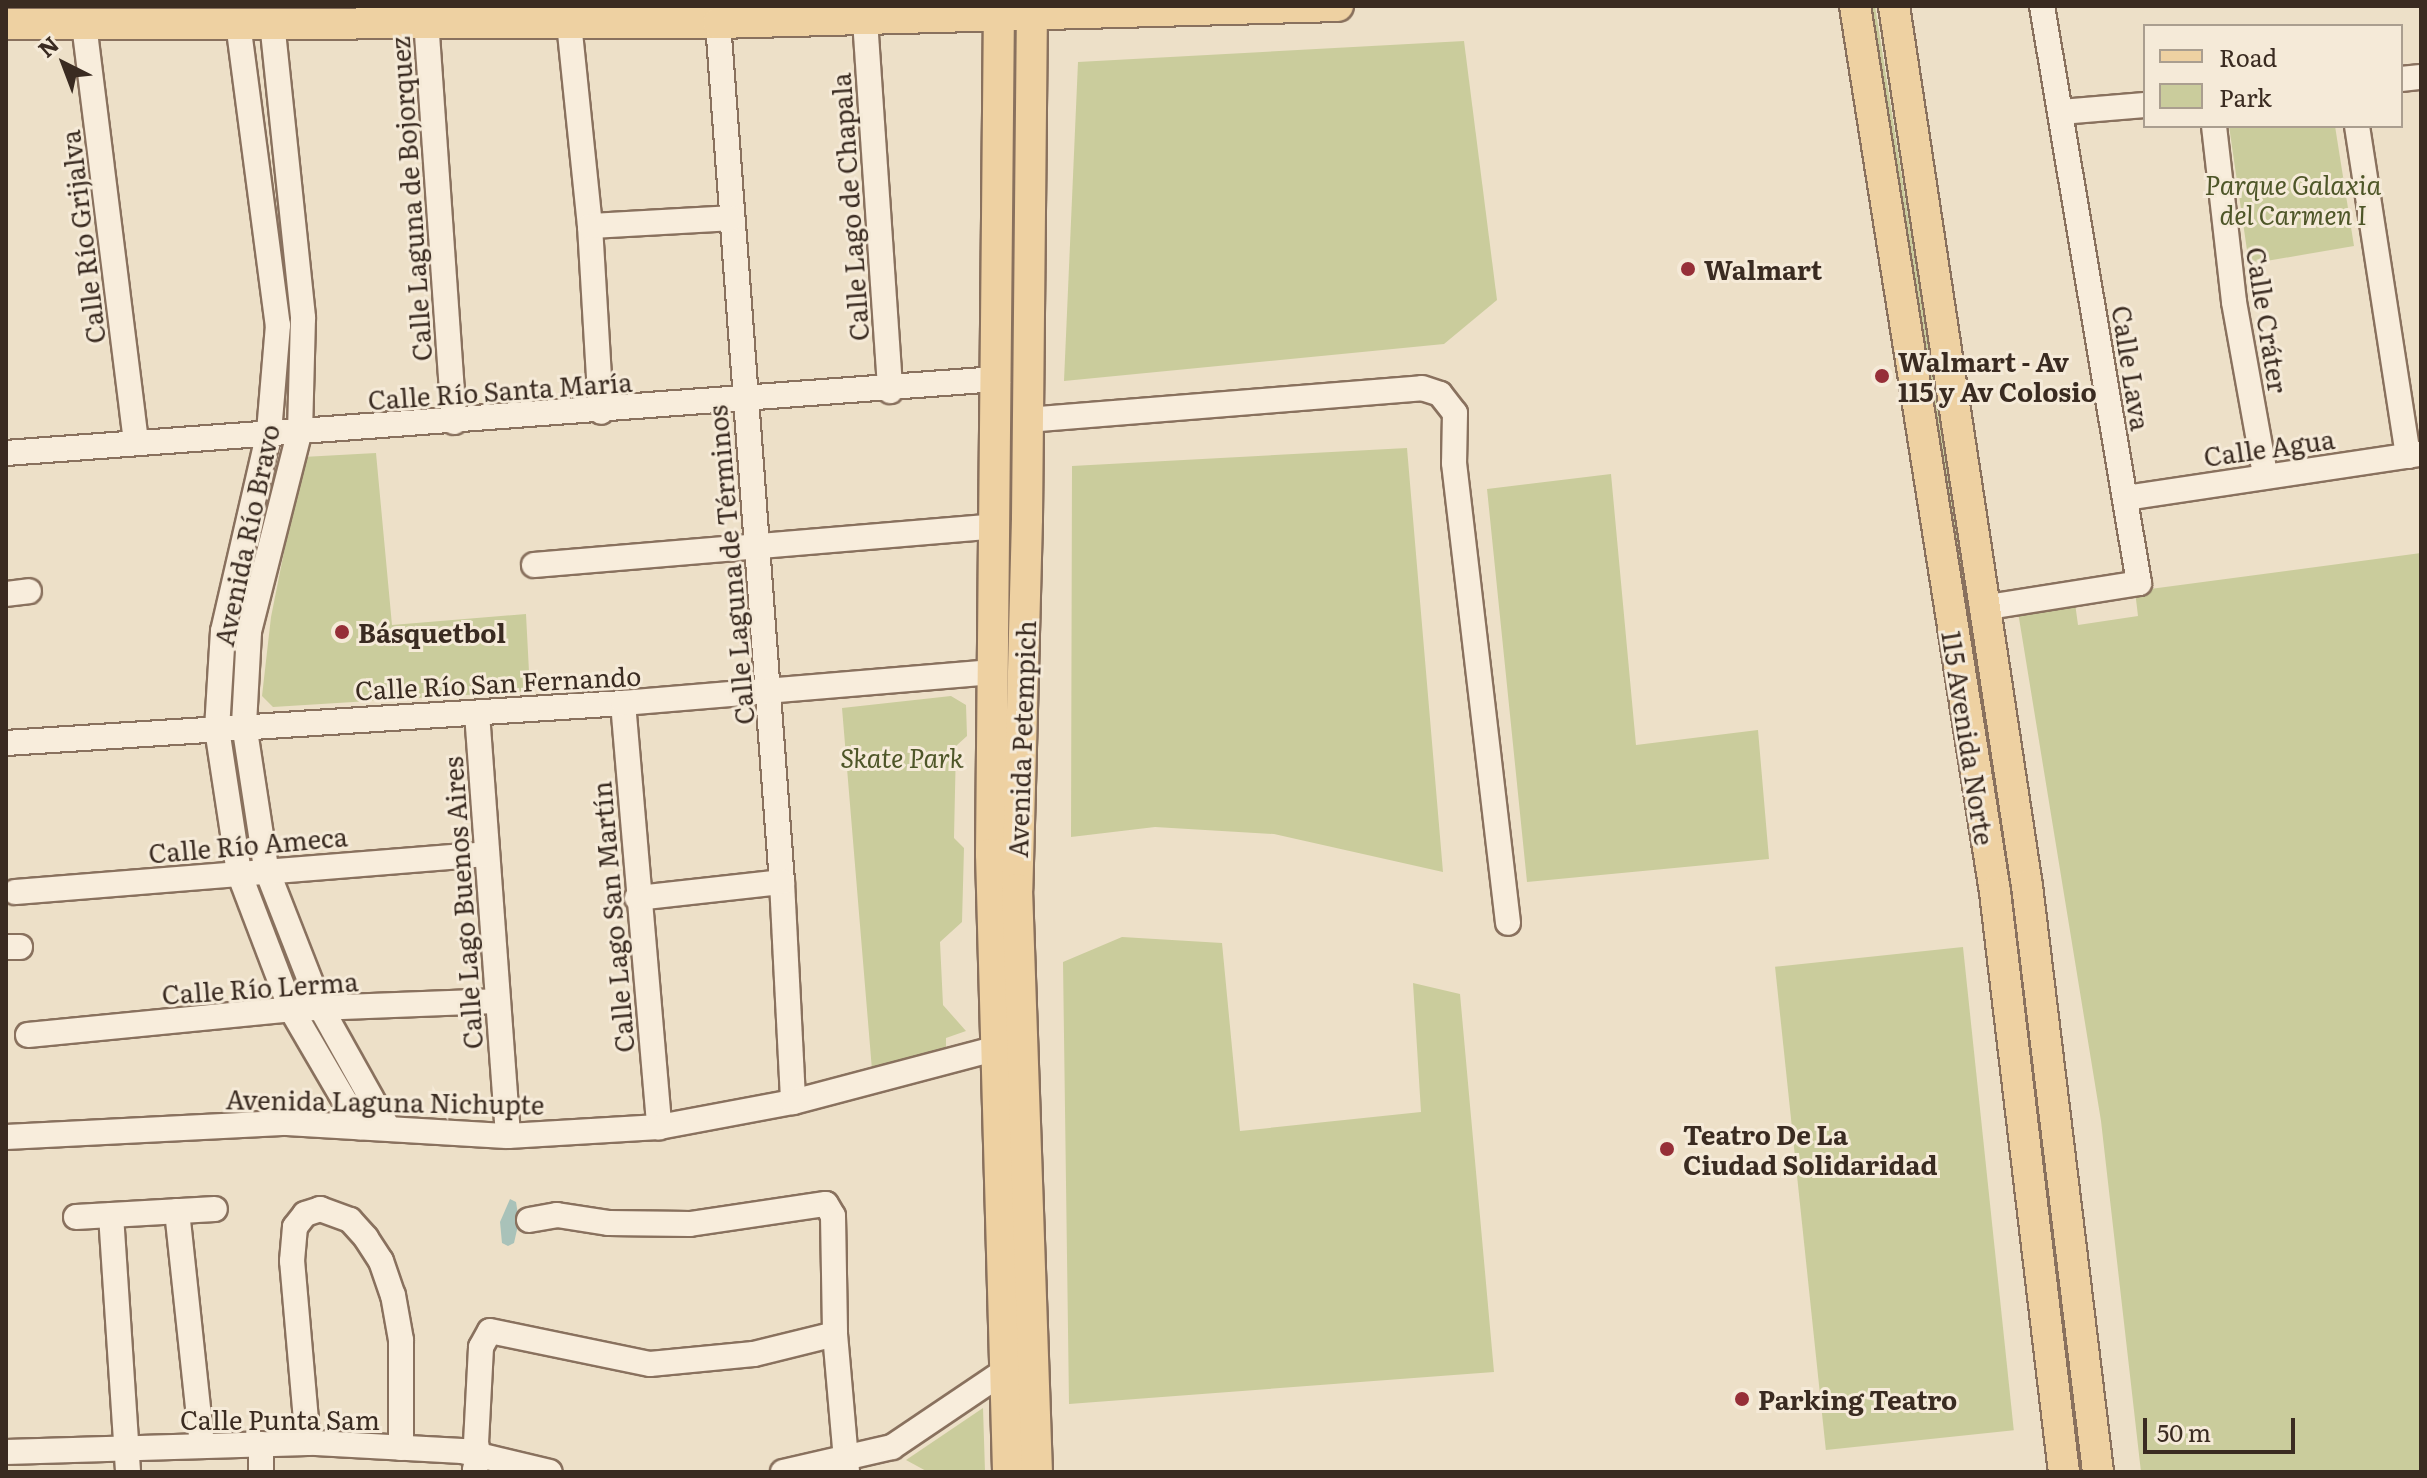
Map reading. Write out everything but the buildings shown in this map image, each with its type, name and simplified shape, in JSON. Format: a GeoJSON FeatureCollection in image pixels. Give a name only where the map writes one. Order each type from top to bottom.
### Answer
{"type":"FeatureCollection","features":[{"type":"Feature","properties":{"kind":"main road"},"geometry":{"type":"LineString","coordinates":[[6,24],[426,20],[718,23],[865,20],[1000,12],[1338,6]]}},
{"type":"Feature","properties":{"kind":"main road","name":"115 Avenida Norte"},"geometry":{"type":"LineString","coordinates":[[1855,6],[1995,892],[2064,1472]]}},
{"type":"Feature","properties":{"kind":"main road","name":"115 Avenida Norte"},"geometry":{"type":"LineString","coordinates":[[1894,6],[1982,608],[2027,886],[2098,1472]]}},
{"type":"Feature","properties":{"kind":"main road","name":"Avenida Petempich"},"geometry":{"type":"LineString","coordinates":[[1000,12],[993,672],[994,1049],[1008,1472]]}},
{"type":"Feature","properties":{"kind":"main road","name":"Avenida Petempich"},"geometry":{"type":"LineString","coordinates":[[1032,12],[1017,889],[1037,1472]]}},
{"type":"Feature","properties":{"kind":"street","name":"Calle Lava"},"geometry":{"type":"LineString","coordinates":[[1982,608],[2139,583],[2042,6]]}},
{"type":"Feature","properties":{"kind":"street","name":"Calle Laguna de Bojorquez"},"geometry":{"type":"LineString","coordinates":[[426,20],[454,422]]}},
{"type":"Feature","properties":{"kind":"street","name":"Calle Lago de Chapala"},"geometry":{"type":"LineString","coordinates":[[865,20],[890,391]]}},
{"type":"Feature","properties":{"kind":"street","name":"Avenida Río Bravo"},"geometry":{"type":"LineString","coordinates":[[272,22],[303,318],[300,430],[249,632],[244,724],[266,868],[321,1008],[388,1128]]}},
{"type":"Feature","properties":{"kind":"street","name":"Avenida Río Bravo"},"geometry":{"type":"LineString","coordinates":[[238,23],[278,325],[269,432],[223,631],[217,729],[239,873],[291,1009],[360,1127]]}},
{"type":"Feature","properties":{"kind":"street"},"geometry":{"type":"LineString","coordinates":[[569,23],[590,226],[601,412]]}},
{"type":"Feature","properties":{"kind":"street","name":"Calle Laguna de Términos"},"geometry":{"type":"LineString","coordinates":[[718,23],[782,882],[793,1102]]}},
{"type":"Feature","properties":{"kind":"street","name":"Calle Río Grijalva"},"geometry":{"type":"LineString","coordinates":[[84,24],[136,442]]}},
{"type":"Feature","properties":{"kind":"street"},"geometry":{"type":"LineString","coordinates":[[2061,112],[2143,105]]}},
{"type":"Feature","properties":{"kind":"street","name":"Calle Cráter"},"geometry":{"type":"LineString","coordinates":[[2214,128],[2234,302],[2265,474]]}},
{"type":"Feature","properties":{"kind":"street"},"geometry":{"type":"LineString","coordinates":[[2357,128],[2415,455]]}},
{"type":"Feature","properties":{"kind":"street"},"geometry":{"type":"LineString","coordinates":[[590,226],[731,218]]}},
{"type":"Feature","properties":{"kind":"street","name":"Calle Río Santa María"},"geometry":{"type":"LineString","coordinates":[[6,453],[269,432],[890,391],[998,379]]}},
{"type":"Feature","properties":{"kind":"street"},"geometry":{"type":"LineString","coordinates":[[1027,420],[1422,388],[1440,394],[1455,413],[1454,463],[1508,923]]}},
{"type":"Feature","properties":{"kind":"street","name":"Calle Agua"},"geometry":{"type":"LineString","coordinates":[[2125,498],[2265,474],[2415,455]]}},
{"type":"Feature","properties":{"kind":"street"},"geometry":{"type":"LineString","coordinates":[[534,565],[995,526]]}},
{"type":"Feature","properties":{"kind":"street","name":"Calle Río San Fernando"},"geometry":{"type":"LineString","coordinates":[[6,743],[217,729],[244,724],[623,703],[993,672]]}},
{"type":"Feature","properties":{"kind":"street","name":"Calle Lago San Martín"},"geometry":{"type":"LineString","coordinates":[[623,703],[637,898],[659,1127]]}},
{"type":"Feature","properties":{"kind":"street","name":"Calle Lago Buenos Aires"},"geometry":{"type":"LineString","coordinates":[[477,713],[508,1136]]}},
{"type":"Feature","properties":{"kind":"street","name":"Calle Río Ameca"},"geometry":{"type":"LineString","coordinates":[[15,892],[239,873],[266,868],[486,854]]}},
{"type":"Feature","properties":{"kind":"street"},"geometry":{"type":"LineString","coordinates":[[637,898],[782,882]]}},
{"type":"Feature","properties":{"kind":"street","name":"Calle Río Lerma"},"geometry":{"type":"LineString","coordinates":[[28,1035],[291,1009],[496,1001]]}},
{"type":"Feature","properties":{"kind":"street","name":"Avenida Laguna Nichupte"},"geometry":{"type":"LineString","coordinates":[[6,1137],[181,1125],[360,1127],[508,1136],[659,1127],[793,1102],[994,1049]]}},
{"type":"Feature","properties":{"kind":"street"},"geometry":{"type":"LineString","coordinates":[[529,1220],[557,1215],[609,1223],[690,1224],[826,1204],[833,1216],[835,1334],[846,1467]]}},
{"type":"Feature","properties":{"kind":"street"},"geometry":{"type":"LineString","coordinates":[[76,1217],[215,1209]]}},
{"type":"Feature","properties":{"kind":"street"},"geometry":{"type":"LineString","coordinates":[[308,1443],[292,1261],[295,1227],[305,1214],[320,1209],[350,1220],[366,1238],[381,1261],[393,1295],[401,1340],[401,1448]]}},
{"type":"Feature","properties":{"kind":"street"},"geometry":{"type":"LineString","coordinates":[[177,1211],[202,1446]]}},
{"type":"Feature","properties":{"kind":"street"},"geometry":{"type":"LineString","coordinates":[[111,1215],[128,1460]]}},
{"type":"Feature","properties":{"kind":"street"},"geometry":{"type":"LineString","coordinates":[[476,1464],[481,1347],[490,1331],[510,1331],[581,1352],[650,1364],[691,1363],[835,1334]]}},
{"type":"Feature","properties":{"kind":"street"},"geometry":{"type":"LineString","coordinates":[[783,1472],[846,1467],[892,1447],[1006,1370]]}},
{"type":"Feature","properties":{"kind":"street"},"geometry":{"type":"LineString","coordinates":[[6,1442],[8,1472]]}},
{"type":"Feature","properties":{"kind":"street","name":"Calle Punta Sam"},"geometry":{"type":"LineString","coordinates":[[6,1452],[128,1460],[202,1446],[308,1443],[401,1448],[438,1462],[550,1472]]}},
{"type":"Feature","properties":{"kind":"street"},"geometry":{"type":"LineString","coordinates":[[261,1444],[261,1472]]}},
{"type":"Feature","properties":{"kind":"green space"},"geometry":{"type":"Polygon","coordinates":[[[1870,6],[1875,6],[2007,843],[2084,1472],[2080,1472],[2004,849],[1870,6]]]}},
{"type":"Feature","properties":{"kind":"green space"},"geometry":{"type":"Polygon","coordinates":[[[1464,41],[1497,300],[1444,344],[1064,381],[1078,62],[1464,41]]]}},
{"type":"Feature","properties":{"kind":"green space"},"geometry":{"type":"Polygon","coordinates":[[[1016,48],[1019,51],[1012,389],[1013,50],[1016,48]]]}},
{"type":"Feature","properties":{"kind":"green space","name":"Parque Galaxia del Carmen I"},"geometry":{"type":"Polygon","coordinates":[[[2229,128],[2335,128],[2354,246],[2249,264],[2229,128]]]}},
{"type":"Feature","properties":{"kind":"green space"},"geometry":{"type":"Polygon","coordinates":[[[1010,408],[1014,408],[1008,639],[1008,626],[1010,408]]]}},
{"type":"Feature","properties":{"kind":"green space"},"geometry":{"type":"Polygon","coordinates":[[[1407,448],[1443,872],[1274,834],[1155,827],[1071,837],[1072,466],[1407,448]]]}},
{"type":"Feature","properties":{"kind":"green space"},"geometry":{"type":"Polygon","coordinates":[[[376,453],[392,625],[526,614],[530,691],[273,707],[262,696],[271,617],[303,457],[376,453]]]}},
{"type":"Feature","properties":{"kind":"green space"},"geometry":{"type":"Polygon","coordinates":[[[1611,474],[1636,745],[1758,730],[1769,859],[1527,882],[1487,489],[1611,474]]]}},
{"type":"Feature","properties":{"kind":"green space"},"geometry":{"type":"Polygon","coordinates":[[[2421,553],[2421,1472],[2141,1472],[2101,1121],[2018,612],[2075,603],[2078,625],[2138,616],[2135,591],[2421,553]]]}},
{"type":"Feature","properties":{"kind":"green space","name":"Skate Park"},"geometry":{"type":"Polygon","coordinates":[[[951,696],[966,705],[967,736],[956,746],[954,838],[964,848],[962,922],[940,942],[943,1005],[966,1031],[946,1038],[946,1050],[872,1070],[842,708],[951,696]]]}},
{"type":"Feature","properties":{"kind":"green space"},"geometry":{"type":"Polygon","coordinates":[[[1122,937],[1222,943],[1240,1131],[1421,1112],[1413,983],[1460,994],[1494,1372],[1069,1404],[1063,962],[1122,937]]]}},
{"type":"Feature","properties":{"kind":"green space"},"geometry":{"type":"Polygon","coordinates":[[[1963,947],[2014,1430],[1826,1450],[1775,967],[1963,947]]]}},
{"type":"Feature","properties":{"kind":"green space"},"geometry":{"type":"Polygon","coordinates":[[[983,1408],[985,1472],[928,1472],[906,1460],[983,1408]]]}},
{"type":"Feature","properties":{"kind":"water"},"geometry":{"type":"Polygon","coordinates":[[[510,1199],[516,1202],[519,1221],[514,1243],[508,1246],[502,1243],[500,1222],[510,1199]]]}},
{"type":"Feature","properties":{"kind":"place","name":"Walmart"},"geometry":{"type":"Point","coordinates":[1688,269]}},
{"type":"Feature","properties":{"kind":"place","name":"Walmart - Av 115 y Av Colosio"},"geometry":{"type":"Point","coordinates":[1882,376]}},
{"type":"Feature","properties":{"kind":"place","name":"Básquetbol"},"geometry":{"type":"Point","coordinates":[342,632]}},
{"type":"Feature","properties":{"kind":"place","name":"Teatro De La Ciudad Solidaridad"},"geometry":{"type":"Point","coordinates":[1667,1149]}},
{"type":"Feature","properties":{"kind":"place","name":"Parking Teatro"},"geometry":{"type":"Point","coordinates":[1742,1399]}}]}
